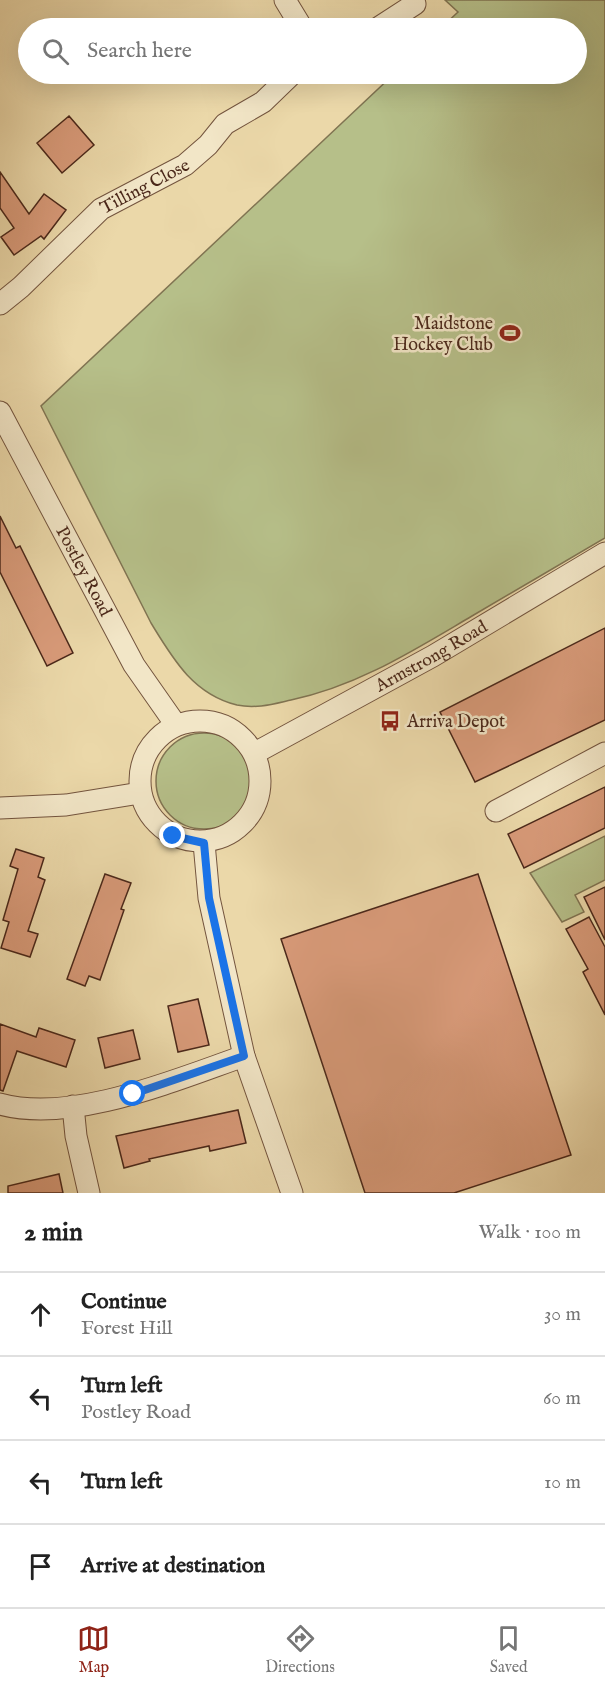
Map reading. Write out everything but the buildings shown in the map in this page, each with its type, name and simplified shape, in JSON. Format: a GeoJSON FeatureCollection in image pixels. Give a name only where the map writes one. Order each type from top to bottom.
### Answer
{"type":"FeatureCollection","features":[{"type":"Feature","properties":{"kind":"street"},"geometry":{"type":"LineString","coordinates":[[285,0],[296,18]]}},
{"type":"Feature","properties":{"kind":"street"},"geometry":{"type":"LineString","coordinates":[[393,18],[415,4]]}},
{"type":"Feature","properties":{"kind":"street","name":"Tilling Close"},"geometry":{"type":"LineString","coordinates":[[0,304],[21,287],[101,209],[185,165],[208,145],[225,124],[263,102],[282,84]]}},
{"type":"Feature","properties":{"kind":"street","name":"Postley Road"},"geometry":{"type":"LineString","coordinates":[[0,412],[134,665],[176,725]]}},
{"type":"Feature","properties":{"kind":"street","name":"Armstrong Road"},"geometry":{"type":"LineString","coordinates":[[255,753],[433,656],[605,553]]}},
{"type":"Feature","properties":{"kind":"street"},"geometry":{"type":"LineString","coordinates":[[200,720],[228,726],[255,753],[262,788],[253,813],[234,833],[204,843],[173,836],[149,815],[140,793],[142,762],[154,741],[176,725],[200,720]]}},
{"type":"Feature","properties":{"kind":"street"},"geometry":{"type":"LineString","coordinates":[[496,811],[605,753]]}},
{"type":"Feature","properties":{"kind":"street"},"geometry":{"type":"LineString","coordinates":[[0,808],[66,805],[140,793]]}},
{"type":"Feature","properties":{"kind":"street"},"geometry":{"type":"LineString","coordinates":[[204,843],[209,898],[244,1056],[292,1193]]}},
{"type":"Feature","properties":{"kind":"street"},"geometry":{"type":"LineString","coordinates":[[0,1104],[24,1110],[73,1106],[133,1094],[244,1056]]}},
{"type":"Feature","properties":{"kind":"street"},"geometry":{"type":"LineString","coordinates":[[73,1106],[76,1136],[89,1193]]}},
{"type":"Feature","properties":{"kind":"green space"},"geometry":{"type":"Polygon","coordinates":[[[445,0],[605,0],[605,538],[385,666],[316,694],[258,706],[237,705],[208,693],[196,684],[176,662],[151,623],[41,406],[383,84],[587,84],[587,18],[452,18],[458,12],[445,0]]]}},
{"type":"Feature","properties":{"kind":"green space"},"geometry":{"type":"Polygon","coordinates":[[[204,733],[222,737],[238,747],[248,763],[252,781],[248,799],[238,815],[222,825],[204,829],[186,825],[170,815],[160,799],[156,781],[160,763],[170,747],[186,737],[204,733]]]}},
{"type":"Feature","properties":{"kind":"green space"},"geometry":{"type":"Polygon","coordinates":[[[605,836],[605,880],[575,895],[584,912],[562,922],[530,873],[605,836]]]}},
{"type":"Feature","properties":{"kind":"place","name":"Maidstone Hockey Club"},"geometry":{"type":"Point","coordinates":[510,333]}},
{"type":"Feature","properties":{"kind":"place","name":"Arriva Depot"},"geometry":{"type":"Point","coordinates":[390,721]}},
{"type":"Feature","properties":{"kind":"route"},"geometry":{"type":"LineString","coordinates":[[133,1094],[244,1056],[209,898],[204,843],[191,842],[173,836]]}}]}
